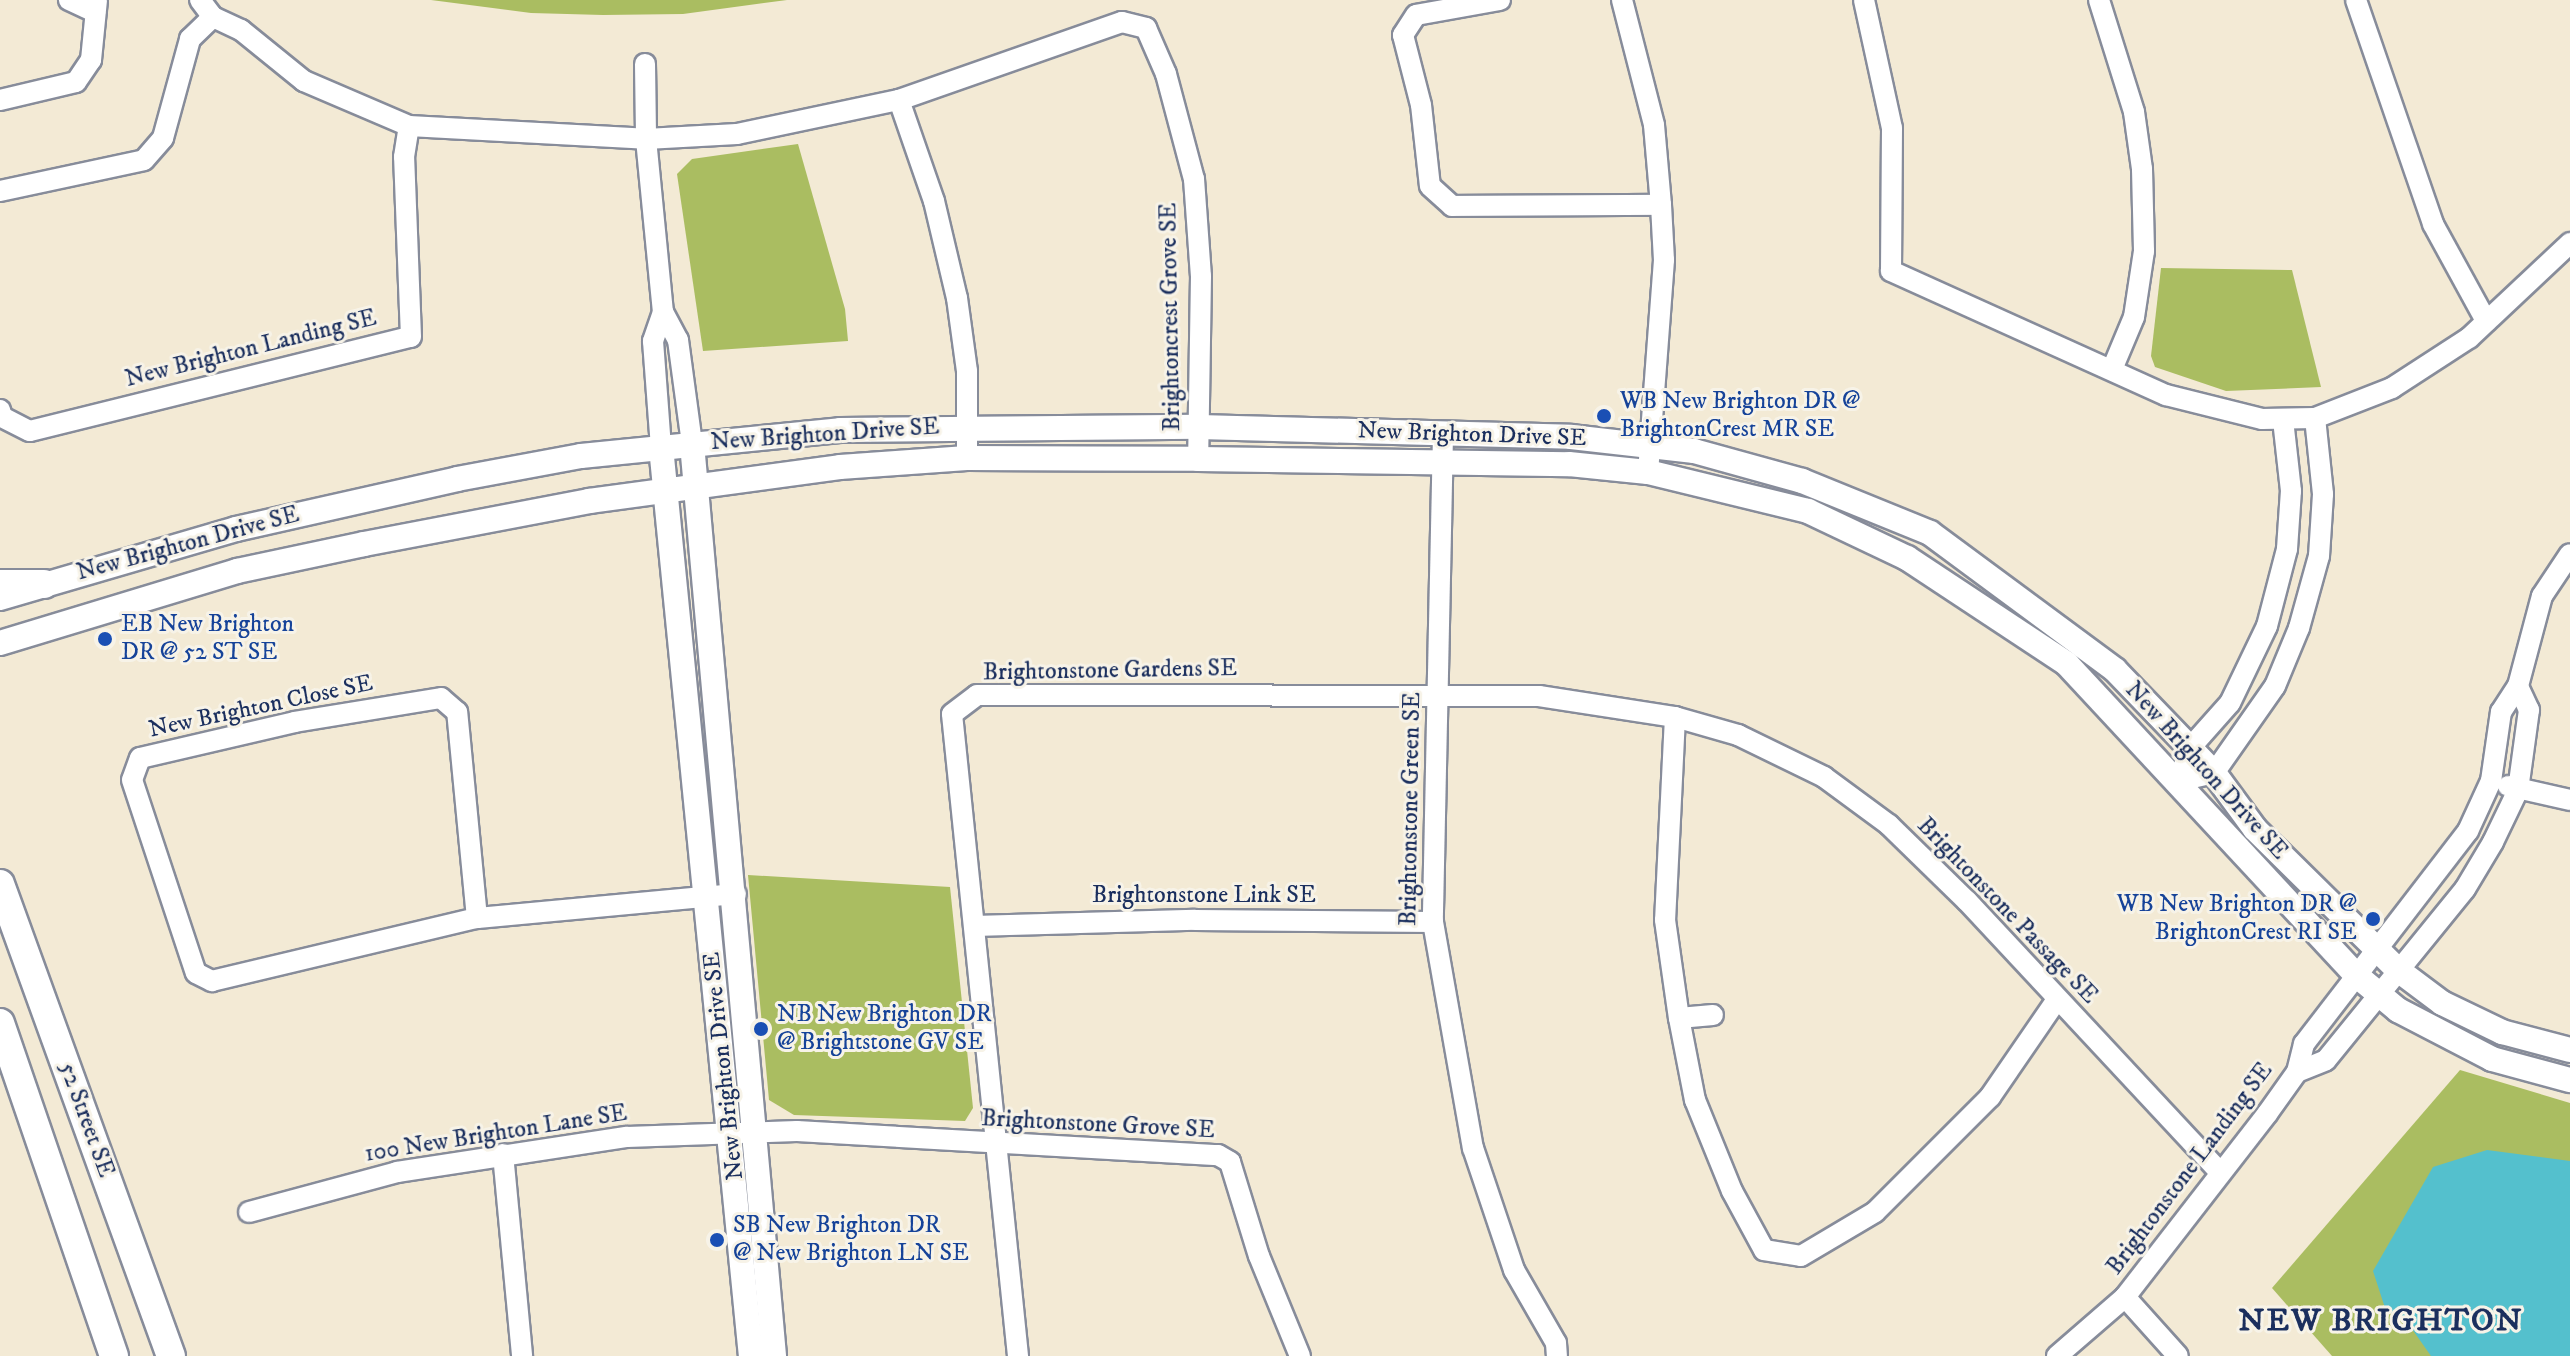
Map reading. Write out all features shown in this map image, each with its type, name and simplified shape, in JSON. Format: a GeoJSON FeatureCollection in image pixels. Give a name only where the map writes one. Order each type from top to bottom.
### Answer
{"type":"FeatureCollection","features":[{"type":"Feature","properties":{"kind":"main road"},"geometry":{"type":"LineString","coordinates":[[0,584],[44,584]]}},
{"type":"Feature","properties":{"kind":"main road","name":"52 Street SE"},"geometry":{"type":"LineString","coordinates":[[0,884],[171,1356]]}},
{"type":"Feature","properties":{"kind":"main road","name":"52 Street SE"},"geometry":{"type":"LineString","coordinates":[[0,1023],[114,1356]]}},
{"type":"Feature","properties":{"kind":"street"},"geometry":{"type":"LineString","coordinates":[[0,100],[76,82],[91,60],[96,6],[69,0]]}},
{"type":"Feature","properties":{"kind":"street"},"geometry":{"type":"LineString","coordinates":[[200,0],[213,17],[241,30],[304,81],[409,126],[646,139]]}},
{"type":"Feature","properties":{"kind":"street"},"geometry":{"type":"LineString","coordinates":[[1500,0],[1416,15],[1403,35],[1421,105],[1430,186],[1452,206],[1661,205]]}},
{"type":"Feature","properties":{"kind":"street"},"geometry":{"type":"LineString","coordinates":[[1622,0],[1654,125],[1661,205],[1664,260],[1648,472]]}},
{"type":"Feature","properties":{"kind":"street"},"geometry":{"type":"LineString","coordinates":[[1864,0],[1892,128],[1891,271],[2113,367],[2166,395],[2283,420],[2315,418],[2392,388],[2486,321],[2570,243]]}},
{"type":"Feature","properties":{"kind":"street"},"geometry":{"type":"LineString","coordinates":[[2099,0],[2134,112],[2142,169],[2142,264],[2134,317],[2113,367]]}},
{"type":"Feature","properties":{"kind":"street"},"geometry":{"type":"LineString","coordinates":[[2356,0],[2433,224],[2486,321]]}},
{"type":"Feature","properties":{"kind":"street"},"geometry":{"type":"LineString","coordinates":[[0,191],[144,160],[163,138],[190,39],[213,17]]}},
{"type":"Feature","properties":{"kind":"street","name":"Brightoncrest Grove SE"},"geometry":{"type":"LineString","coordinates":[[646,139],[737,134],[899,100],[1122,22],[1146,28],[1166,74],[1194,179],[1201,276],[1198,459]]}},
{"type":"Feature","properties":{"kind":"street"},"geometry":{"type":"LineString","coordinates":[[645,64],[646,139],[663,312],[678,340],[692,444]]}},
{"type":"Feature","properties":{"kind":"street"},"geometry":{"type":"LineString","coordinates":[[899,100],[934,201],[957,298],[967,371],[967,458]]}},
{"type":"Feature","properties":{"kind":"street","name":"New Brighton Landing SE"},"geometry":{"type":"LineString","coordinates":[[0,410],[2,417],[30,431],[411,337],[404,157],[409,126]]}},
{"type":"Feature","properties":{"kind":"street"},"geometry":{"type":"LineString","coordinates":[[661,447],[653,341],[663,312]]}},
{"type":"Feature","properties":{"kind":"street"},"geometry":{"type":"LineString","coordinates":[[2179,781],[2214,773],[2275,686],[2299,628],[2319,556],[2323,494],[2315,418]]}},
{"type":"Feature","properties":{"kind":"street"},"geometry":{"type":"LineString","coordinates":[[2179,781],[2190,748],[2230,703],[2267,626],[2287,549],[2291,491],[2283,420]]}},
{"type":"Feature","properties":{"kind":"street","name":"New Brighton Drive SE"},"geometry":{"type":"LineString","coordinates":[[0,598],[359,499],[581,456],[840,430],[967,426],[1199,427],[1443,434],[1651,445],[1802,481],[1930,533],[2115,670],[2214,773],[2255,829],[2398,970],[2442,1003],[2502,1032],[2570,1050]]}},
{"type":"Feature","properties":{"kind":"street","name":"Brightonstone Green SE"},"geometry":{"type":"LineString","coordinates":[[1443,434],[1433,922],[1473,1148],[1514,1270],[1556,1343],[1557,1356]]}},
{"type":"Feature","properties":{"kind":"street","name":"New Brighton Drive SE"},"geometry":{"type":"LineString","coordinates":[[692,444],[736,894],[774,1356]]}},
{"type":"Feature","properties":{"kind":"street","name":"New Brighton Drive SE"},"geometry":{"type":"LineString","coordinates":[[661,447],[751,1356]]}},
{"type":"Feature","properties":{"kind":"street","name":"New Brighton Drive SE"},"geometry":{"type":"LineString","coordinates":[[0,643],[237,571],[461,524],[697,485],[840,467],[967,458],[1198,459],[1569,464],[1648,472],[1808,511],[1907,558],[2067,664],[2179,781],[2356,975],[2379,994],[2492,1059],[2570,1080]]}},
{"type":"Feature","properties":{"kind":"street","name":"Brightonstone Landing SE"},"geometry":{"type":"LineString","coordinates":[[2057,1356],[2125,1297],[2297,1072],[2304,1044],[2375,950],[2439,875],[2468,831],[2491,781],[2501,712],[2518,686],[2542,596],[2570,554]]}},
{"type":"Feature","properties":{"kind":"street"},"geometry":{"type":"LineString","coordinates":[[2518,686],[2529,710],[2518,790]]}},
{"type":"Feature","properties":{"kind":"street","name":"Brightonstone Gardens SE"},"geometry":{"type":"LineString","coordinates":[[1018,1356],[993,1146],[952,714],[977,695],[1439,695]]}},
{"type":"Feature","properties":{"kind":"street","name":"Brightonstone Passage SE"},"geometry":{"type":"LineString","coordinates":[[1439,695],[1539,696],[1675,717],[1738,735],[1824,777],[1889,825],[1967,901],[2056,1001],[2219,1171]]}},
{"type":"Feature","properties":{"kind":"street","name":"New Brighton Close SE"},"geometry":{"type":"LineString","coordinates":[[477,918],[457,712],[441,698],[295,722],[140,758],[132,780],[196,973],[212,981],[477,918],[736,894]]}},
{"type":"Feature","properties":{"kind":"street"},"geometry":{"type":"LineString","coordinates":[[1675,717],[1665,920],[1679,1018],[1695,1100],[1732,1191],[1764,1250],[1801,1256],[1875,1212],[1935,1157],[1990,1097],[2056,1001]]}},
{"type":"Feature","properties":{"kind":"street"},"geometry":{"type":"LineString","coordinates":[[2491,781],[2518,790],[2570,800]]}},
{"type":"Feature","properties":{"kind":"street","name":"Brightonstone Landing SE"},"geometry":{"type":"LineString","coordinates":[[2297,1072],[2326,1060],[2465,889],[2518,790]]}},
{"type":"Feature","properties":{"kind":"street","name":"Brightonstone Link SE"},"geometry":{"type":"LineString","coordinates":[[974,926],[1195,920],[1433,922]]}},
{"type":"Feature","properties":{"kind":"street"},"geometry":{"type":"LineString","coordinates":[[1679,1018],[1713,1015]]}},
{"type":"Feature","properties":{"kind":"street","name":"100 New Brighton Lane SE"},"geometry":{"type":"LineString","coordinates":[[249,1212],[397,1172],[503,1154],[627,1137],[756,1131]]}},
{"type":"Feature","properties":{"kind":"street","name":"Brightonstone Grove SE"},"geometry":{"type":"LineString","coordinates":[[756,1131],[993,1146],[1218,1155],[1230,1162],[1259,1256],[1300,1356]]}},
{"type":"Feature","properties":{"kind":"street"},"geometry":{"type":"LineString","coordinates":[[503,1154],[522,1356]]}},
{"type":"Feature","properties":{"kind":"street","name":"Brightonstone Landing SE"},"geometry":{"type":"LineString","coordinates":[[2125,1297],[2178,1356]]}},
{"type":"Feature","properties":{"kind":"green space"},"geometry":{"type":"Polygon","coordinates":[[[431,0],[787,0],[683,14],[603,15],[531,13],[431,0]]]}},
{"type":"Feature","properties":{"kind":"green space"},"geometry":{"type":"Polygon","coordinates":[[[798,144],[845,309],[848,341],[703,351],[677,174],[692,159],[798,144]]]}},
{"type":"Feature","properties":{"kind":"green space"},"geometry":{"type":"Polygon","coordinates":[[[2161,268],[2292,270],[2321,387],[2226,391],[2155,367],[2151,356],[2161,268]]]}},
{"type":"Feature","properties":{"kind":"green space"},"geometry":{"type":"Polygon","coordinates":[[[748,875],[950,887],[973,1108],[965,1121],[794,1115],[769,1100],[748,875]]]}},
{"type":"Feature","properties":{"kind":"green space"},"geometry":{"type":"Polygon","coordinates":[[[2460,1070],[2570,1103],[2570,1356],[2332,1356],[2272,1288],[2460,1070]]]}},
{"type":"Feature","properties":{"kind":"water"},"geometry":{"type":"Polygon","coordinates":[[[2487,1150],[2570,1161],[2570,1356],[2431,1356],[2412,1329],[2385,1308],[2373,1271],[2433,1167],[2487,1150]]]}},
{"type":"Feature","properties":{"kind":"place","name":"WB New Brighton DR @ BrightonCrest MR SE"},"geometry":{"type":"Point","coordinates":[1604,416]}},
{"type":"Feature","properties":{"kind":"place","name":"EB New Brighton DR @ 52 ST SE"},"geometry":{"type":"Point","coordinates":[105,639]}},
{"type":"Feature","properties":{"kind":"place","name":"WB New Brighton DR @ BrightonCrest RI SE"},"geometry":{"type":"Point","coordinates":[2373,919]}},
{"type":"Feature","properties":{"kind":"place","name":"NB New Brighton DR @ Brightstone GV SE"},"geometry":{"type":"Point","coordinates":[761,1029]}},
{"type":"Feature","properties":{"kind":"place","name":"SB New Brighton DR @ New Brighton LN SE"},"geometry":{"type":"Point","coordinates":[717,1240]}},
{"type":"Feature","properties":{"kind":"district","name":"NEW BRIGHTON"},"geometry":{"type":"Point","coordinates":[2381,1321]}}]}
